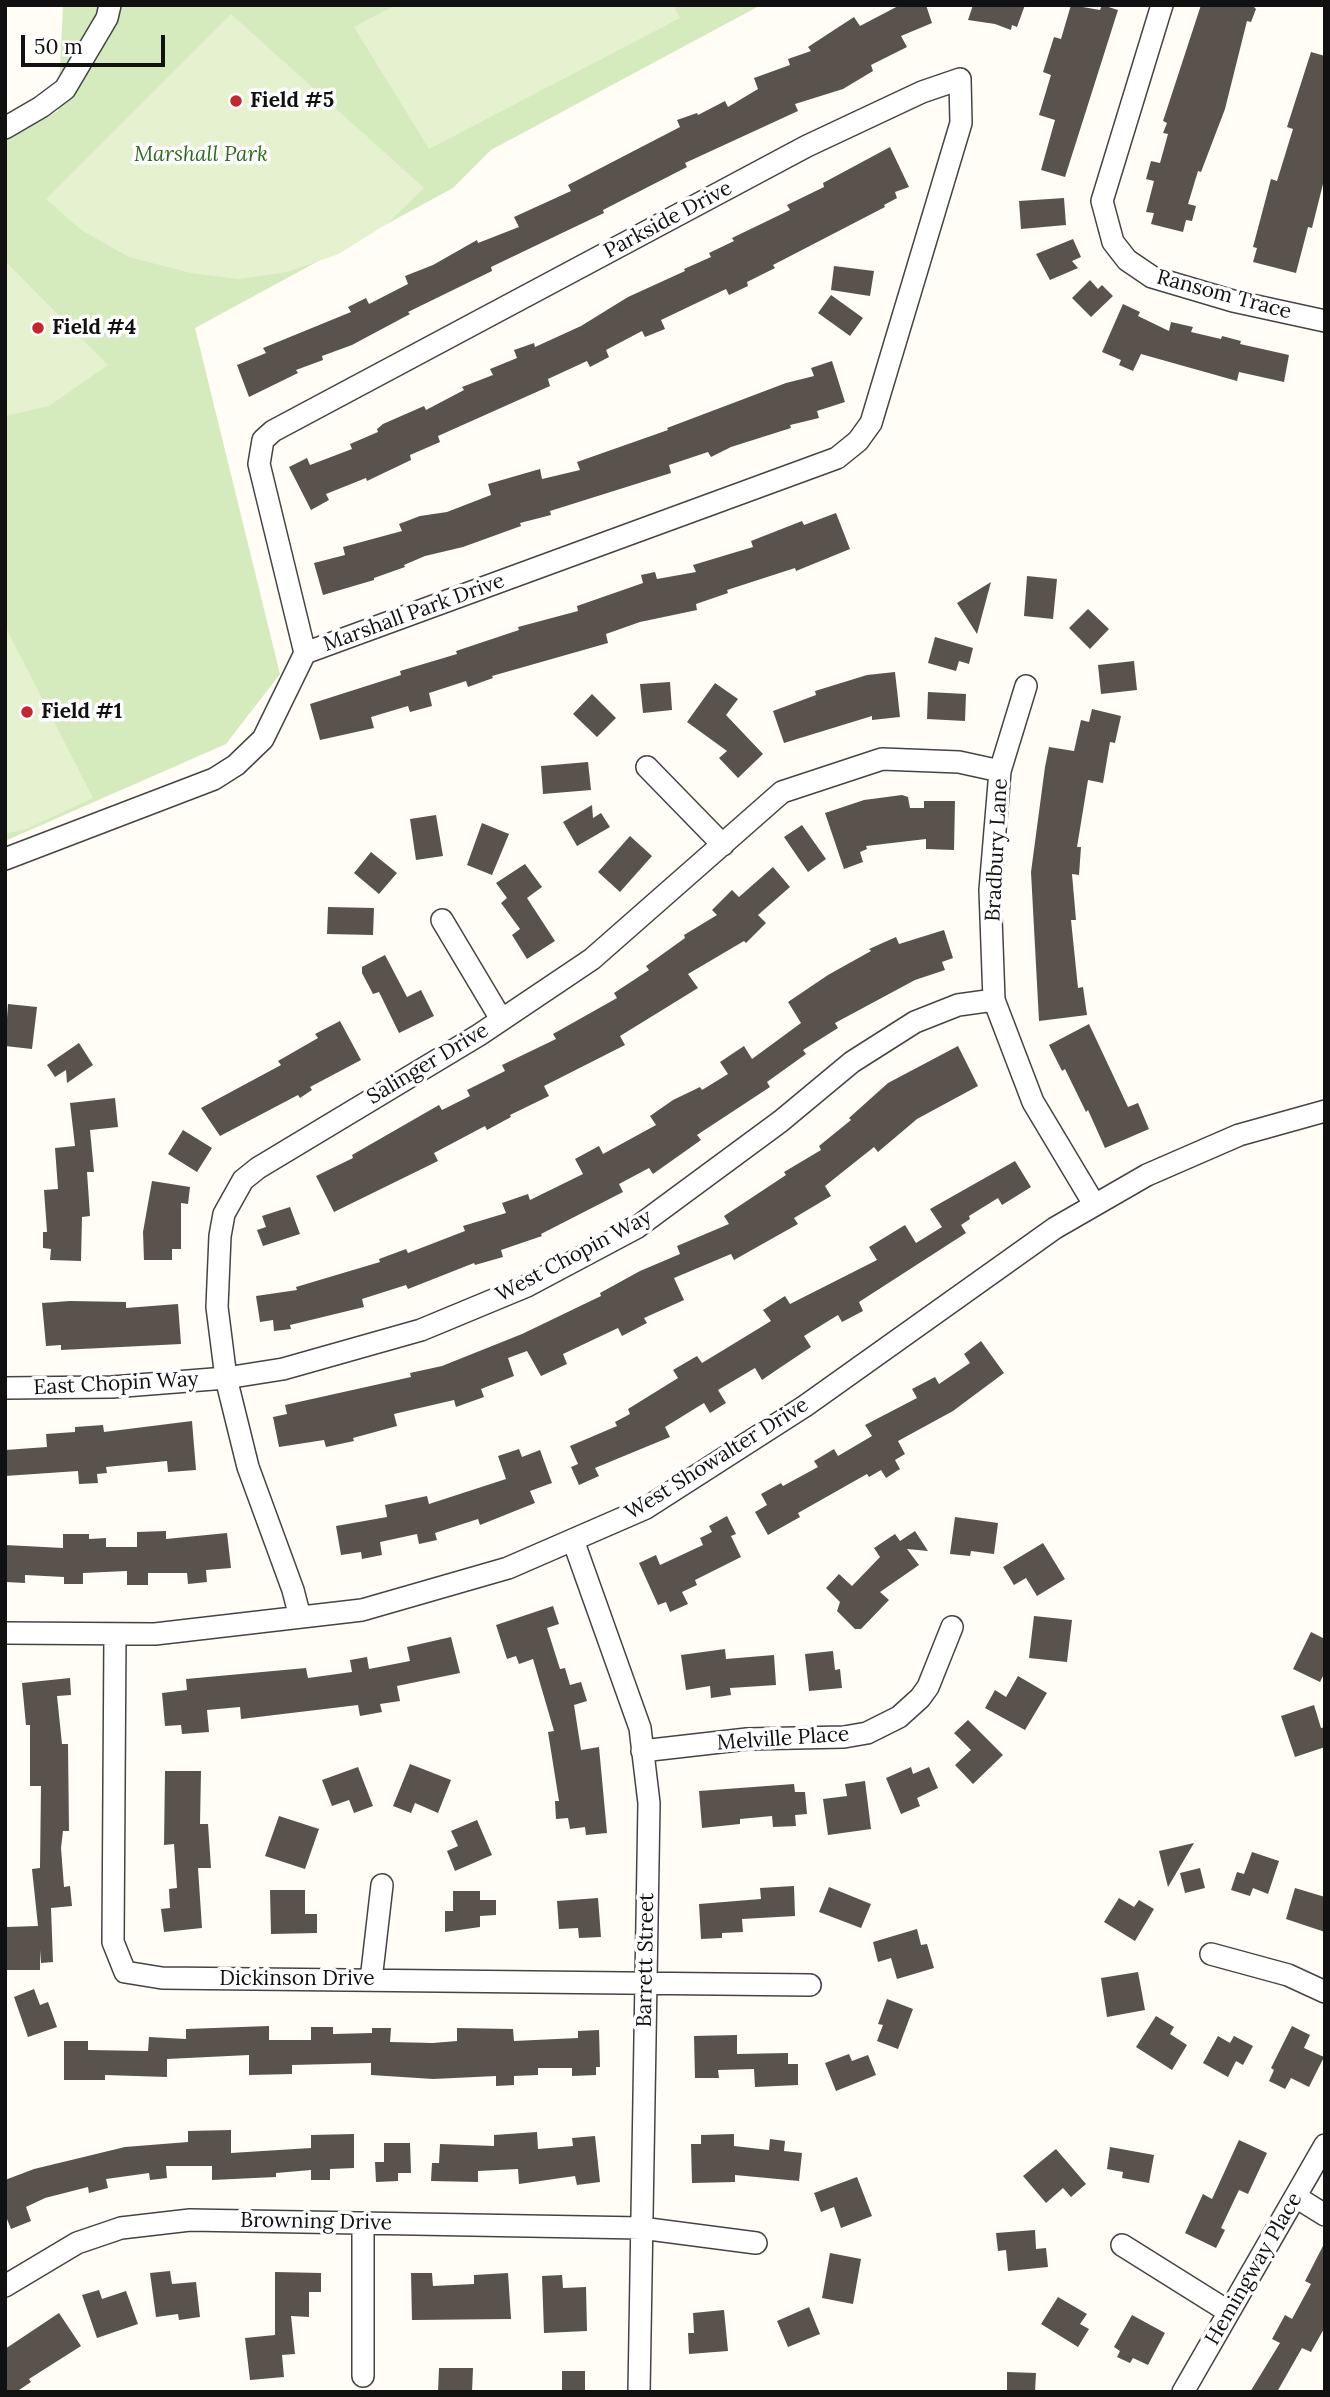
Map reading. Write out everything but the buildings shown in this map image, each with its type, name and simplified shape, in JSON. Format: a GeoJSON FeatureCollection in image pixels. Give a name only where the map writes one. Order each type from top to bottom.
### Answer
{"type":"FeatureCollection","features":[{"type":"Feature","properties":{"kind":"street"},"geometry":{"type":"LineString","coordinates":[[5,128],[65,89],[107,18],[110,5]]}},
{"type":"Feature","properties":{"kind":"street","name":"Ransom Trace"},"geometry":{"type":"LineString","coordinates":[[1162,5],[1102,201],[1113,242],[1127,260],[1152,277],[1233,301],[1324,317]]}},
{"type":"Feature","properties":{"kind":"street","name":"Parkside Drive"},"geometry":{"type":"LineString","coordinates":[[305,653],[258,464],[263,440],[273,430],[807,146],[922,92],[960,79],[961,123],[872,423]]}},
{"type":"Feature","properties":{"kind":"street","name":"Marshall Park Drive"},"geometry":{"type":"LineString","coordinates":[[5,859],[214,779],[236,765],[263,739],[305,653],[837,458],[858,441],[872,423]]}},
{"type":"Feature","properties":{"kind":"street","name":"Bradbury Lane"},"geometry":{"type":"LineString","coordinates":[[1026,686],[1000,771],[990,890],[994,1000],[1033,1102],[1094,1205]]}},
{"type":"Feature","properties":{"kind":"street","name":"Salinger Drive"},"geometry":{"type":"LineString","coordinates":[[300,1617],[293,1590],[248,1467],[226,1378],[217,1307],[220,1236],[224,1214],[243,1180],[258,1168],[501,1019],[592,959],[782,792],[882,759],[959,762],[1000,771]]}},
{"type":"Feature","properties":{"kind":"street"},"geometry":{"type":"LineString","coordinates":[[647,767],[723,845]]}},
{"type":"Feature","properties":{"kind":"street"},"geometry":{"type":"LineString","coordinates":[[442,920],[501,1019]]}},
{"type":"Feature","properties":{"kind":"street","name":"West Chopin Way"},"geometry":{"type":"LineString","coordinates":[[226,1378],[283,1369],[421,1330],[527,1286],[636,1228],[781,1121],[852,1062],[915,1022],[958,1005],[994,1000]]}},
{"type":"Feature","properties":{"kind":"street","name":"West Showalter Drive"},"geometry":{"type":"LineString","coordinates":[[5,1633],[155,1634],[362,1610],[508,1568],[646,1508],[805,1406],[1055,1228],[1147,1175],[1239,1135],[1325,1111]]}},
{"type":"Feature","properties":{"kind":"street","name":"East Chopin Way"},"geometry":{"type":"LineString","coordinates":[[5,1388],[112,1387],[226,1378]]}},
{"type":"Feature","properties":{"kind":"street","name":"Barrett Street"},"geometry":{"type":"LineString","coordinates":[[573,1539],[640,1728],[649,1802],[639,2392]]}},
{"type":"Feature","properties":{"kind":"street","name":"Melville Place"},"geometry":{"type":"LineString","coordinates":[[642,1751],[747,1739],[844,1737],[867,1733],[899,1717],[920,1698],[928,1687],[952,1627]]}},
{"type":"Feature","properties":{"kind":"street","name":"Dickinson Drive"},"geometry":{"type":"LineString","coordinates":[[114,1634],[113,1942],[125,1972],[162,1978],[645,1981],[810,1986]]}},
{"type":"Feature","properties":{"kind":"street"},"geometry":{"type":"LineString","coordinates":[[371,1980],[382,1885]]}},
{"type":"Feature","properties":{"kind":"street"},"geometry":{"type":"LineString","coordinates":[[1211,1954],[1288,1975],[1325,1992]]}},
{"type":"Feature","properties":{"kind":"street","name":"Hemingway Place"},"geometry":{"type":"LineString","coordinates":[[1183,2392],[1325,2145]]}},
{"type":"Feature","properties":{"kind":"street"},"geometry":{"type":"LineString","coordinates":[[1296,2197],[1325,2215]]}},
{"type":"Feature","properties":{"kind":"street","name":"Browning Drive"},"geometry":{"type":"LineString","coordinates":[[5,2287],[77,2244],[121,2228],[190,2220],[641,2228],[756,2243]]}},
{"type":"Feature","properties":{"kind":"street"},"geometry":{"type":"LineString","coordinates":[[363,2223],[363,2376]]}},
{"type":"Feature","properties":{"kind":"street"},"geometry":{"type":"LineString","coordinates":[[1122,2245],[1229,2312]]}},
{"type":"Feature","properties":{"kind":"green space","name":"Marshall Park"},"geometry":{"type":"Polygon","coordinates":[[[63,5],[761,5],[491,150],[453,188],[195,328],[280,674],[226,744],[5,841],[5,139],[58,111],[63,5]]]}},
{"type":"Feature","properties":{"kind":"green space"},"geometry":{"type":"Polygon","coordinates":[[[396,5],[673,5],[680,18],[429,149],[354,27],[396,5]]]}},
{"type":"Feature","properties":{"kind":"green space","name":"Field #5"},"geometry":{"type":"Polygon","coordinates":[[[231,14],[424,188],[388,223],[339,254],[287,272],[239,279],[191,273],[129,257],[81,230],[46,199],[231,14]]]}},
{"type":"Feature","properties":{"kind":"green space","name":"Field #4"},"geometry":{"type":"Polygon","coordinates":[[[5,261],[108,365],[49,406],[5,416],[5,261]]]}},
{"type":"Feature","properties":{"kind":"green space","name":"Field #1"},"geometry":{"type":"Polygon","coordinates":[[[5,626],[93,798],[26,829],[5,834],[5,626]]]}},
{"type":"Feature","properties":{"kind":"place","name":"Field #5"},"geometry":{"type":"Point","coordinates":[236,101]}},
{"type":"Feature","properties":{"kind":"place","name":"Field #4"},"geometry":{"type":"Point","coordinates":[38,328]}},
{"type":"Feature","properties":{"kind":"place","name":"Field #1"},"geometry":{"type":"Point","coordinates":[27,712]}}]}
